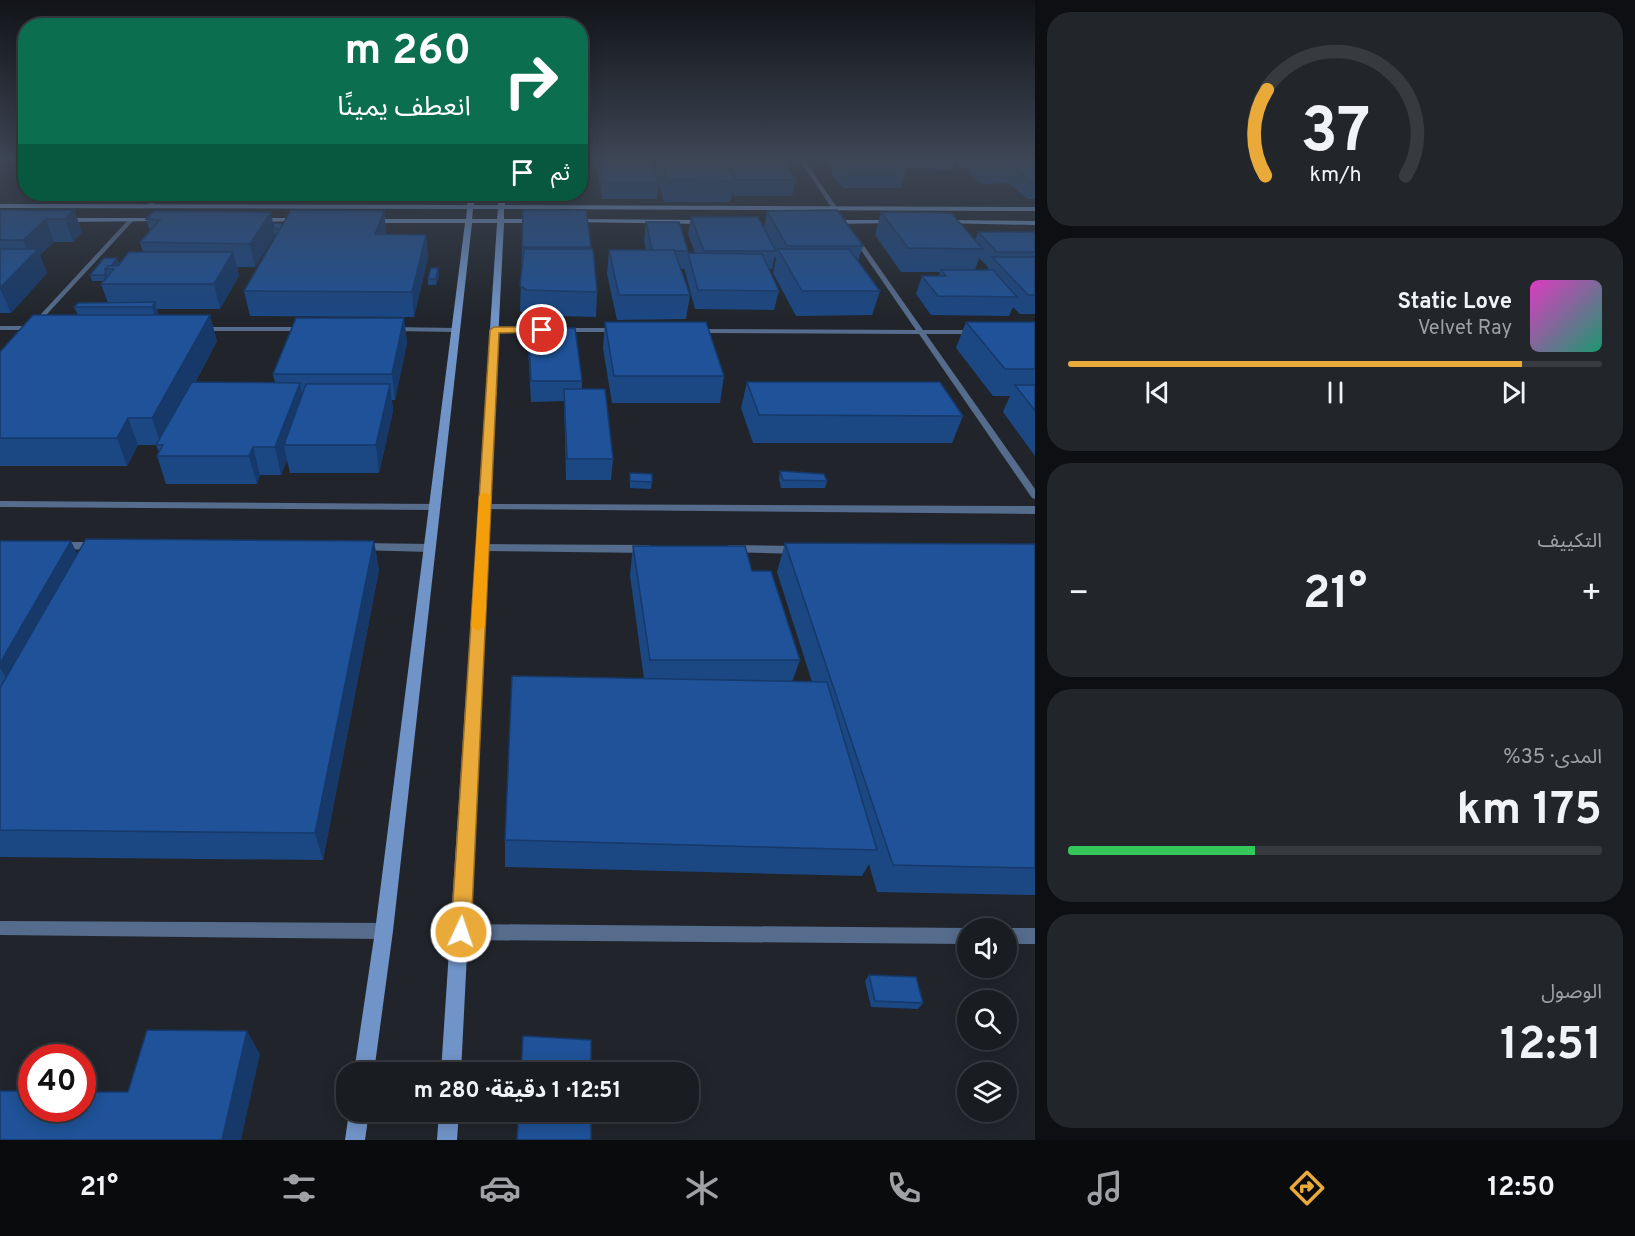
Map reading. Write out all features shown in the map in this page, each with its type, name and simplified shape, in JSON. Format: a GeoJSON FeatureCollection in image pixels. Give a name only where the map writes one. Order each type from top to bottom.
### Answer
{"type":"FeatureCollection","features":[{"type":"Feature","properties":{"kind":"street"},"geometry":{"type":"LineString","coordinates":[[358,211],[501,214],[657,211]]}},
{"type":"Feature","properties":{"kind":"street"},"geometry":{"type":"LineString","coordinates":[[365,1062],[384,931],[470,214]]}},
{"type":"Feature","properties":{"kind":"street"},"geometry":{"type":"LineString","coordinates":[[452,1062],[501,214]]}},
{"type":"Feature","properties":{"kind":"street"},"geometry":{"type":"LineString","coordinates":[[364,220],[501,214],[548,221]]}},
{"type":"Feature","properties":{"kind":"street"},"geometry":{"type":"LineString","coordinates":[[47,220],[166,220]]}},
{"type":"Feature","properties":{"kind":"street"},"geometry":{"type":"LineString","coordinates":[[248,220],[306,220]]}},
{"type":"Feature","properties":{"kind":"street"},"geometry":{"type":"LineString","coordinates":[[560,221],[714,222]]}},
{"type":"Feature","properties":{"kind":"street"},"geometry":{"type":"LineString","coordinates":[[820,222],[904,222]]}},
{"type":"Feature","properties":{"kind":"street"},"geometry":{"type":"LineString","coordinates":[[940,222],[1035,223]]}},
{"type":"Feature","properties":{"kind":"street"},"geometry":{"type":"LineString","coordinates":[[0,504],[435,507]]}},
{"type":"Feature","properties":{"kind":"street"},"geometry":{"type":"LineString","coordinates":[[485,507],[1035,510]]}},
{"type":"Feature","properties":{"kind":"street"},"geometry":{"type":"LineString","coordinates":[[48,546],[108,546]]}},
{"type":"Feature","properties":{"kind":"street"},"geometry":{"type":"LineString","coordinates":[[346,547],[430,548]]}},
{"type":"Feature","properties":{"kind":"street"},"geometry":{"type":"LineString","coordinates":[[482,548],[659,549]]}},
{"type":"Feature","properties":{"kind":"street"},"geometry":{"type":"LineString","coordinates":[[718,549],[812,550]]}},
{"type":"Feature","properties":{"kind":"street"},"geometry":{"type":"LineString","coordinates":[[355,1140],[358,1122]]}},
{"type":"Feature","properties":{"kind":"street"},"geometry":{"type":"LineString","coordinates":[[447,1140],[448,1122]]}},
{"type":"Feature","properties":{"kind":"lane"},"geometry":{"type":"LineString","coordinates":[[22,337],[131,220]]}},
{"type":"Feature","properties":{"kind":"lane"},"geometry":{"type":"LineString","coordinates":[[844,222],[1035,496]]}},
{"type":"Feature","properties":{"kind":"lane"},"geometry":{"type":"LineString","coordinates":[[0,328],[42,328]]}},
{"type":"Feature","properties":{"kind":"lane"},"geometry":{"type":"LineString","coordinates":[[195,329],[314,329]]}},
{"type":"Feature","properties":{"kind":"lane"},"geometry":{"type":"LineString","coordinates":[[385,329],[456,330]]}},
{"type":"Feature","properties":{"kind":"lane"},"geometry":{"type":"LineString","coordinates":[[494,330],[625,330]]}},
{"type":"Feature","properties":{"kind":"lane"},"geometry":{"type":"LineString","coordinates":[[684,330],[989,332]]}},
{"type":"Feature","properties":{"kind":"lane"},"geometry":{"type":"LineString","coordinates":[[0,928],[384,931]]}},
{"type":"Feature","properties":{"kind":"lane"},"geometry":{"type":"LineString","coordinates":[[461,932],[957,936]]}},
{"type":"Feature","properties":{"kind":"lane"},"geometry":{"type":"LineString","coordinates":[[1017,936],[1035,936]]}},
{"type":"Feature","properties":{"kind":"building"},"geometry":{"type":"Polygon","coordinates":[[[0,211],[73,211],[65,219],[46,219],[23,240],[0,240],[0,211]]]}},
{"type":"Feature","properties":{"kind":"building"},"geometry":{"type":"Polygon","coordinates":[[[154,211],[271,212],[250,244],[140,242],[160,220],[146,219],[154,211]]]}},
{"type":"Feature","properties":{"kind":"building"},"geometry":{"type":"Polygon","coordinates":[[[290,211],[384,211],[375,234],[426,235],[412,292],[244,291],[290,211]]]}},
{"type":"Feature","properties":{"kind":"building"},"geometry":{"type":"Polygon","coordinates":[[[523,211],[586,211],[591,247],[522,247],[523,211]]]}},
{"type":"Feature","properties":{"kind":"building"},"geometry":{"type":"Polygon","coordinates":[[[767,211],[838,211],[863,246],[787,246],[767,211]]]}},
{"type":"Feature","properties":{"kind":"building"},"geometry":{"type":"Polygon","coordinates":[[[881,212],[951,213],[983,249],[908,248],[881,212]]]}},
{"type":"Feature","properties":{"kind":"building"},"geometry":{"type":"Polygon","coordinates":[[[691,217],[758,217],[776,251],[704,251],[691,217]]]}},
{"type":"Feature","properties":{"kind":"building"},"geometry":{"type":"Polygon","coordinates":[[[646,222],[679,222],[688,251],[652,250],[646,222]]]}},
{"type":"Feature","properties":{"kind":"building"},"geometry":{"type":"Polygon","coordinates":[[[273,223],[283,224],[280,229],[274,229],[273,223]]]}},
{"type":"Feature","properties":{"kind":"building"},"geometry":{"type":"Polygon","coordinates":[[[978,232],[1035,232],[1035,252],[997,252],[978,232]]]}},
{"type":"Feature","properties":{"kind":"building"},"geometry":{"type":"Polygon","coordinates":[[[0,249],[38,249],[0,288],[0,249]]]}},
{"type":"Feature","properties":{"kind":"building"},"geometry":{"type":"Polygon","coordinates":[[[524,249],[593,249],[597,292],[527,290],[520,286],[524,249]]]}},
{"type":"Feature","properties":{"kind":"building"},"geometry":{"type":"Polygon","coordinates":[[[778,249],[849,249],[880,291],[802,291],[778,249]]]}},
{"type":"Feature","properties":{"kind":"building"},"geometry":{"type":"Polygon","coordinates":[[[609,250],[674,250],[690,295],[619,295],[609,250]]]}},
{"type":"Feature","properties":{"kind":"building"},"geometry":{"type":"Polygon","coordinates":[[[129,252],[233,252],[214,284],[101,284],[114,269],[105,269],[108,266],[118,266],[129,252]]]}},
{"type":"Feature","properties":{"kind":"building"},"geometry":{"type":"Polygon","coordinates":[[[688,253],[762,254],[779,291],[698,290],[688,253]]]}},
{"type":"Feature","properties":{"kind":"building"},"geometry":{"type":"Polygon","coordinates":[[[992,257],[1035,257],[1035,295],[1028,295],[992,257]]]}},
{"type":"Feature","properties":{"kind":"building"},"geometry":{"type":"Polygon","coordinates":[[[104,258],[117,258],[111,266],[105,269],[104,275],[90,275],[104,258]]]}},
{"type":"Feature","properties":{"kind":"building"},"geometry":{"type":"Polygon","coordinates":[[[431,268],[438,268],[436,279],[428,279],[431,268]]]}},
{"type":"Feature","properties":{"kind":"building"},"geometry":{"type":"Polygon","coordinates":[[[941,270],[993,270],[1017,297],[938,296],[922,276],[946,276],[941,270]]]}},
{"type":"Feature","properties":{"kind":"building"},"geometry":{"type":"Polygon","coordinates":[[[155,302],[152,307],[74,307],[78,303],[155,302]]]}},
{"type":"Feature","properties":{"kind":"building"},"geometry":{"type":"Polygon","coordinates":[[[33,315],[210,315],[152,418],[128,418],[117,438],[0,438],[0,352],[33,315]]]}},
{"type":"Feature","properties":{"kind":"building"},"geometry":{"type":"Polygon","coordinates":[[[296,318],[404,318],[392,374],[273,374],[296,318]]]}},
{"type":"Feature","properties":{"kind":"building"},"geometry":{"type":"Polygon","coordinates":[[[605,322],[706,322],[724,376],[614,376],[605,322]]]}},
{"type":"Feature","properties":{"kind":"building"},"geometry":{"type":"Polygon","coordinates":[[[966,322],[1035,322],[1035,369],[1005,369],[966,322]]]}},
{"type":"Feature","properties":{"kind":"building"},"geometry":{"type":"Polygon","coordinates":[[[528,328],[575,328],[582,381],[531,381],[528,328]]]}},
{"type":"Feature","properties":{"kind":"building"},"geometry":{"type":"Polygon","coordinates":[[[192,382],[300,383],[275,447],[253,447],[249,456],[157,456],[163,445],[156,445],[192,382]]]}},
{"type":"Feature","properties":{"kind":"building"},"geometry":{"type":"Polygon","coordinates":[[[747,382],[940,382],[963,416],[759,415],[747,382]]]}},
{"type":"Feature","properties":{"kind":"building"},"geometry":{"type":"Polygon","coordinates":[[[306,384],[390,384],[376,445],[284,445],[306,384]]]}},
{"type":"Feature","properties":{"kind":"building"},"geometry":{"type":"Polygon","coordinates":[[[1015,385],[1035,385],[1035,411],[1015,385]]]}},
{"type":"Feature","properties":{"kind":"building"},"geometry":{"type":"Polygon","coordinates":[[[564,389],[605,389],[613,459],[567,459],[564,389]]]}},
{"type":"Feature","properties":{"kind":"building"},"geometry":{"type":"Polygon","coordinates":[[[780,471],[824,474],[827,481],[783,480],[780,471]]]}},
{"type":"Feature","properties":{"kind":"building"},"geometry":{"type":"Polygon","coordinates":[[[630,473],[652,474],[652,482],[630,481],[630,473]]]}},
{"type":"Feature","properties":{"kind":"building"},"geometry":{"type":"Polygon","coordinates":[[[86,539],[374,541],[315,833],[0,830],[0,688],[86,539]]]}},
{"type":"Feature","properties":{"kind":"building"},"geometry":{"type":"Polygon","coordinates":[[[0,541],[71,541],[0,663],[0,541]]]}},
{"type":"Feature","properties":{"kind":"building"},"geometry":{"type":"Polygon","coordinates":[[[785,543],[1035,544],[1035,868],[893,865],[785,543]]]}},
{"type":"Feature","properties":{"kind":"building"},"geometry":{"type":"Polygon","coordinates":[[[633,546],[745,546],[752,571],[771,571],[800,660],[650,660],[633,546]]]}},
{"type":"Feature","properties":{"kind":"building"},"geometry":{"type":"Polygon","coordinates":[[[512,676],[827,682],[877,850],[505,840],[512,676]]]}},
{"type":"Feature","properties":{"kind":"building"},"geometry":{"type":"Polygon","coordinates":[[[869,975],[916,977],[923,1003],[875,1001],[869,975]]]}},
{"type":"Feature","properties":{"kind":"building"},"geometry":{"type":"Polygon","coordinates":[[[147,1030],[247,1031],[222,1140],[0,1140],[0,1091],[18,1091],[18,1122],[96,1122],[96,1092],[128,1092],[147,1030]]]}},
{"type":"Feature","properties":{"kind":"building"},"geometry":{"type":"Polygon","coordinates":[[[523,1036],[591,1040],[591,1062],[522,1062],[523,1036]]]}},
{"type":"Feature","properties":{"kind":"building"},"geometry":{"type":"Polygon","coordinates":[[[518,1122],[591,1122],[591,1140],[517,1140],[518,1122]]]}},
{"type":"Feature","properties":{"kind":"slow traffic"},"geometry":{"type":"LineString","coordinates":[[478,626],[485,496]]}},
{"type":"Feature","properties":{"kind":"route"},"geometry":{"type":"LineString","coordinates":[[461,932],[494,330],[542,330]]}}]}
